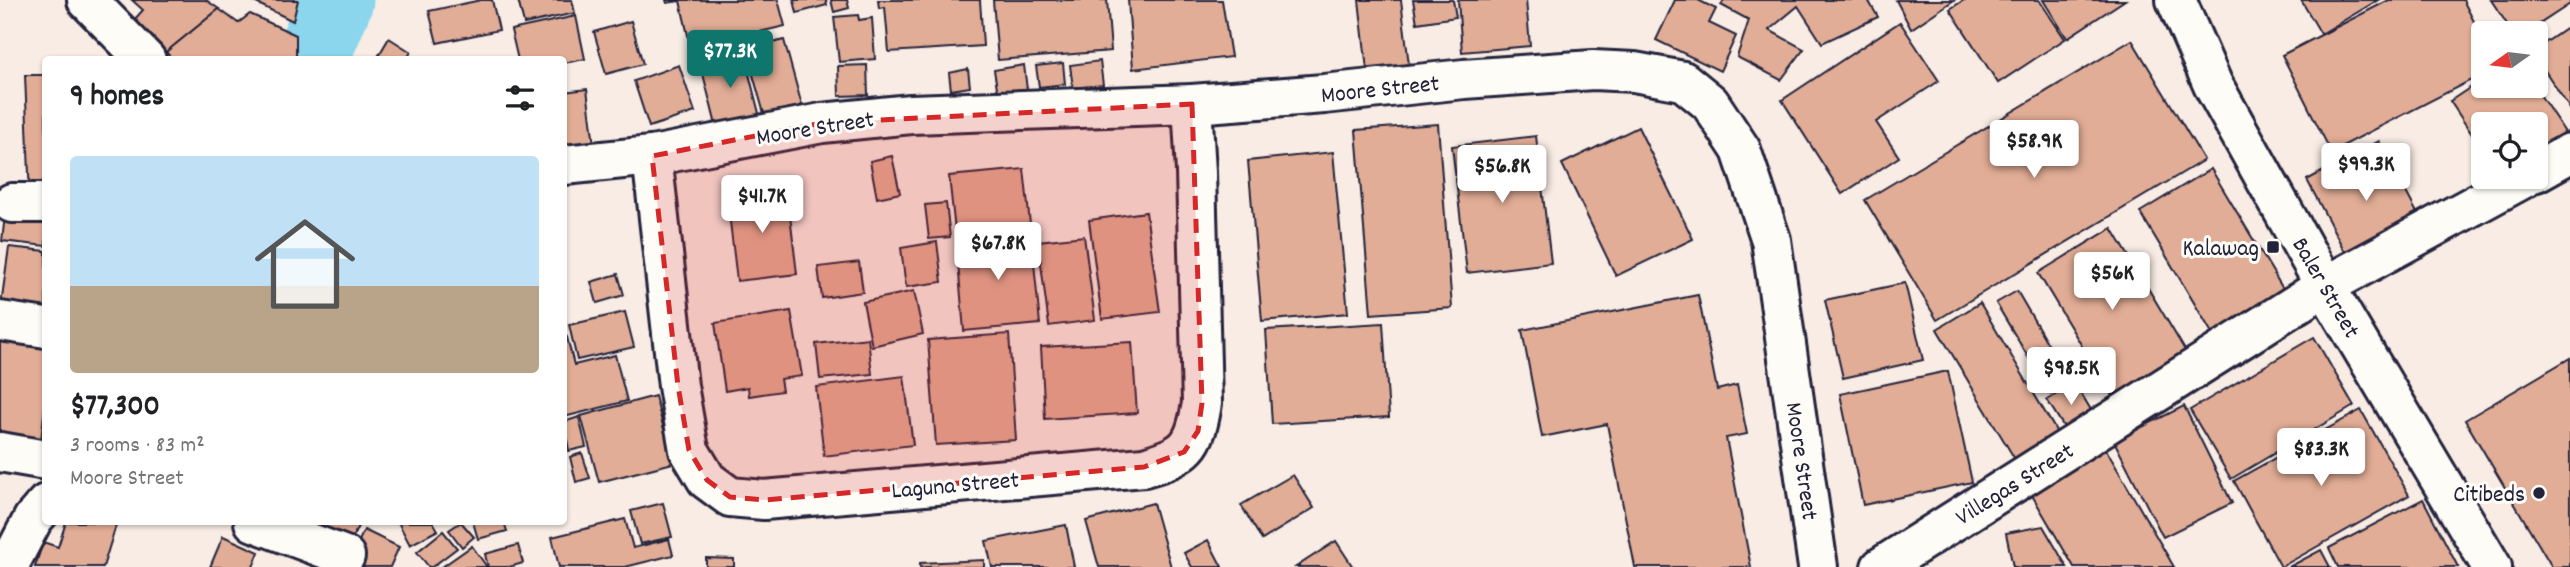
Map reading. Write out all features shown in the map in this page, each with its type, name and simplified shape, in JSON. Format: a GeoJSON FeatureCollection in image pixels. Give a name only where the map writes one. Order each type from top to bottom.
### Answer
{"type":"FeatureCollection","features":[{"type":"Feature","properties":{"kind":"street"},"geometry":{"type":"LineString","coordinates":[[88,0],[142,56]]}},
{"type":"Feature","properties":{"kind":"street","name":"Baler Street"},"geometry":{"type":"LineString","coordinates":[[2176,0],[2213,85],[2325,286],[2492,567]]}},
{"type":"Feature","properties":{"kind":"street","name":"Moore Street"},"geometry":{"type":"LineString","coordinates":[[567,165],[652,156],[835,121],[911,114],[1192,104],[1593,70],[1634,72],[1683,81],[1710,103],[1741,150],[1771,240],[1818,567]]}},
{"type":"Feature","properties":{"kind":"street","name":"Laguna Street"},"geometry":{"type":"LineString","coordinates":[[652,156],[678,386],[689,450],[707,480],[730,497],[765,500],[1144,467],[1166,461],[1184,452],[1198,430],[1202,403],[1192,104]]}},
{"type":"Feature","properties":{"kind":"street"},"geometry":{"type":"LineString","coordinates":[[2548,165],[2570,153]]}},
{"type":"Feature","properties":{"kind":"street","name":"Villegas Street"},"geometry":{"type":"LineString","coordinates":[[1881,567],[2325,286],[2504,189]]}},
{"type":"Feature","properties":{"kind":"street"},"geometry":{"type":"LineString","coordinates":[[0,321],[42,327]]}},
{"type":"Feature","properties":{"kind":"street"},"geometry":{"type":"LineString","coordinates":[[0,452],[42,459]]}},
{"type":"Feature","properties":{"kind":"street"},"geometry":{"type":"LineString","coordinates":[[8,567],[33,519],[42,509]]}},
{"type":"Feature","properties":{"kind":"street"},"geometry":{"type":"LineString","coordinates":[[262,525],[345,556]]}},
{"type":"Feature","properties":{"kind":"highlighted area"},"geometry":{"type":"Polygon","coordinates":[[[1192,104],[1202,403],[1198,431],[1184,452],[1144,467],[764,500],[730,497],[707,480],[689,450],[678,386],[652,156],[822,123],[1192,104]]]}},
{"type":"Feature","properties":{"kind":"building"},"geometry":{"type":"Polygon","coordinates":[[[132,0],[206,0],[219,9],[166,52],[134,20],[143,10],[132,0]]]}},
{"type":"Feature","properties":{"kind":"building"},"geometry":{"type":"Polygon","coordinates":[[[250,0],[298,0],[293,21],[250,0]]]}},
{"type":"Feature","properties":{"kind":"building"},"geometry":{"type":"Polygon","coordinates":[[[492,0],[499,30],[437,43],[429,11],[492,0]]]}},
{"type":"Feature","properties":{"kind":"building"},"geometry":{"type":"Polygon","coordinates":[[[518,0],[572,0],[575,13],[524,24],[518,0]]]}},
{"type":"Feature","properties":{"kind":"building"},"geometry":{"type":"Polygon","coordinates":[[[666,0],[778,0],[785,26],[691,48],[680,1],[667,3],[666,0]]]}},
{"type":"Feature","properties":{"kind":"building"},"geometry":{"type":"Polygon","coordinates":[[[794,0],[826,0],[827,5],[797,13],[794,0]]]}},
{"type":"Feature","properties":{"kind":"building"},"geometry":{"type":"Polygon","coordinates":[[[831,0],[847,0],[849,8],[834,12],[831,0]]]}},
{"type":"Feature","properties":{"kind":"building"},"geometry":{"type":"Polygon","coordinates":[[[878,0],[980,0],[983,46],[889,52],[885,7],[879,8],[878,0]]]}},
{"type":"Feature","properties":{"kind":"building"},"geometry":{"type":"Polygon","coordinates":[[[993,0],[1107,0],[1111,51],[998,60],[993,0]]]}},
{"type":"Feature","properties":{"kind":"building"},"geometry":{"type":"Polygon","coordinates":[[[1128,0],[1222,0],[1231,57],[1133,69],[1128,0]]]}},
{"type":"Feature","properties":{"kind":"building"},"geometry":{"type":"Polygon","coordinates":[[[1359,0],[1401,0],[1409,65],[1367,70],[1359,0]]]}},
{"type":"Feature","properties":{"kind":"building"},"geometry":{"type":"Polygon","coordinates":[[[1413,0],[1453,0],[1456,17],[1417,23],[1413,0]]]}},
{"type":"Feature","properties":{"kind":"building"},"geometry":{"type":"Polygon","coordinates":[[[1458,0],[1526,0],[1530,46],[1462,52],[1458,0]]]}},
{"type":"Feature","properties":{"kind":"building"},"geometry":{"type":"Polygon","coordinates":[[[1675,0],[1698,0],[1716,9],[1709,23],[1736,36],[1720,71],[1656,40],[1675,0]]]}},
{"type":"Feature","properties":{"kind":"building"},"geometry":{"type":"Polygon","coordinates":[[[1724,0],[1868,0],[1878,17],[1822,43],[1798,6],[1769,30],[1804,49],[1781,80],[1737,57],[1749,20],[1721,5],[1724,0]]]}},
{"type":"Feature","properties":{"kind":"building"},"geometry":{"type":"Polygon","coordinates":[[[1896,0],[1954,0],[1911,29],[1896,0]]]}},
{"type":"Feature","properties":{"kind":"building"},"geometry":{"type":"Polygon","coordinates":[[[1964,0],[2039,0],[2065,39],[1998,83],[1950,9],[1964,0]]]}},
{"type":"Feature","properties":{"kind":"building"},"geometry":{"type":"Polygon","coordinates":[[[2043,0],[2125,0],[2067,38],[2043,0]]]}},
{"type":"Feature","properties":{"kind":"building"},"geometry":{"type":"Polygon","coordinates":[[[2301,0],[2378,0],[2321,34],[2301,0]]]}},
{"type":"Feature","properties":{"kind":"building"},"geometry":{"type":"Polygon","coordinates":[[[2389,0],[2463,0],[2474,21],[2471,21],[2471,80],[2331,152],[2282,55],[2389,0]]]}},
{"type":"Feature","properties":{"kind":"building"},"geometry":{"type":"Polygon","coordinates":[[[2491,0],[2570,0],[2570,4],[2544,21],[2505,21],[2491,0]]]}},
{"type":"Feature","properties":{"kind":"building"},"geometry":{"type":"Polygon","coordinates":[[[219,9],[238,23],[250,14],[296,35],[296,56],[170,56],[166,52],[219,9]]]}},
{"type":"Feature","properties":{"kind":"building"},"geometry":{"type":"Polygon","coordinates":[[[858,15],[859,20],[872,18],[875,59],[839,62],[834,17],[858,15]]]}},
{"type":"Feature","properties":{"kind":"building"},"geometry":{"type":"Polygon","coordinates":[[[576,16],[585,59],[567,62],[567,56],[517,56],[511,30],[576,16]]]}},
{"type":"Feature","properties":{"kind":"building"},"geometry":{"type":"Polygon","coordinates":[[[631,21],[643,64],[606,74],[594,32],[631,21]]]}},
{"type":"Feature","properties":{"kind":"building"},"geometry":{"type":"Polygon","coordinates":[[[1900,22],[1939,81],[1876,122],[1899,157],[1842,194],[1782,100],[1900,22]]]}},
{"type":"Feature","properties":{"kind":"building"},"geometry":{"type":"Polygon","coordinates":[[[2570,26],[2570,109],[2548,75],[2548,41],[2570,26]]]}},
{"type":"Feature","properties":{"kind":"building"},"geometry":{"type":"Polygon","coordinates":[[[389,38],[411,52],[408,56],[378,56],[389,38]]]}},
{"type":"Feature","properties":{"kind":"building"},"geometry":{"type":"Polygon","coordinates":[[[784,40],[804,113],[767,124],[746,50],[784,40]]]}},
{"type":"Feature","properties":{"kind":"building"},"geometry":{"type":"Polygon","coordinates":[[[2132,40],[2204,160],[1937,320],[1865,200],[2132,40]]]}},
{"type":"Feature","properties":{"kind":"building"},"geometry":{"type":"Polygon","coordinates":[[[741,43],[762,125],[719,137],[698,54],[741,43]]]}},
{"type":"Feature","properties":{"kind":"building"},"geometry":{"type":"Polygon","coordinates":[[[1100,61],[1103,85],[1073,88],[1070,65],[1100,61]]]}},
{"type":"Feature","properties":{"kind":"building"},"geometry":{"type":"Polygon","coordinates":[[[1063,63],[1065,84],[1039,87],[1036,66],[1063,63]]]}},
{"type":"Feature","properties":{"kind":"building"},"geometry":{"type":"Polygon","coordinates":[[[679,65],[695,112],[649,127],[634,81],[679,65]]]}},
{"type":"Feature","properties":{"kind":"building"},"geometry":{"type":"Polygon","coordinates":[[[867,65],[868,95],[839,96],[838,66],[867,65]]]}},
{"type":"Feature","properties":{"kind":"building"},"geometry":{"type":"Polygon","coordinates":[[[1024,65],[1027,90],[998,94],[994,70],[1024,65]]]}},
{"type":"Feature","properties":{"kind":"building"},"geometry":{"type":"Polygon","coordinates":[[[968,69],[970,87],[951,90],[949,73],[968,69]]]}},
{"type":"Feature","properties":{"kind":"building"},"geometry":{"type":"Polygon","coordinates":[[[25,75],[42,75],[42,198],[30,199],[25,75]]]}},
{"type":"Feature","properties":{"kind":"building"},"geometry":{"type":"Polygon","coordinates":[[[2471,87],[2471,98],[2542,98],[2570,140],[2548,155],[2548,112],[2471,112],[2471,133],[2450,101],[2471,87]]]}},
{"type":"Feature","properties":{"kind":"building"},"geometry":{"type":"Polygon","coordinates":[[[587,89],[594,145],[567,149],[567,92],[587,89]]]}},
{"type":"Feature","properties":{"kind":"building"},"geometry":{"type":"Polygon","coordinates":[[[1438,124],[1452,308],[1371,314],[1356,130],[1438,124]]]}},
{"type":"Feature","properties":{"kind":"building"},"geometry":{"type":"Polygon","coordinates":[[[1638,127],[1693,239],[1616,276],[1562,164],[1638,127]]]}},
{"type":"Feature","properties":{"kind":"building"},"geometry":{"type":"Polygon","coordinates":[[[1536,136],[1551,263],[1467,273],[1452,146],[1536,136]]]}},
{"type":"Feature","properties":{"kind":"building"},"geometry":{"type":"Polygon","coordinates":[[[2379,141],[2424,226],[2352,265],[2307,180],[2379,141]]]}},
{"type":"Feature","properties":{"kind":"building"},"geometry":{"type":"Polygon","coordinates":[[[1333,152],[1348,313],[1262,321],[1248,161],[1333,152]]]}},
{"type":"Feature","properties":{"kind":"building"},"geometry":{"type":"Polygon","coordinates":[[[892,156],[900,193],[877,198],[870,161],[892,156]]]}},
{"type":"Feature","properties":{"kind":"building"},"geometry":{"type":"Polygon","coordinates":[[[1024,169],[1031,233],[956,240],[949,176],[1024,169]]]}},
{"type":"Feature","properties":{"kind":"building"},"geometry":{"type":"Polygon","coordinates":[[[2211,169],[2289,299],[2218,343],[2140,212],[2211,169]]]}},
{"type":"Feature","properties":{"kind":"building"},"geometry":{"type":"Polygon","coordinates":[[[787,190],[797,274],[737,281],[727,196],[787,190]]]}},
{"type":"Feature","properties":{"kind":"building"},"geometry":{"type":"Polygon","coordinates":[[[946,203],[950,237],[929,239],[925,205],[946,203]]]}},
{"type":"Feature","properties":{"kind":"building"},"geometry":{"type":"Polygon","coordinates":[[[6,207],[42,212],[42,246],[2,241],[6,207]]]}},
{"type":"Feature","properties":{"kind":"building"},"geometry":{"type":"Polygon","coordinates":[[[1146,212],[1160,312],[1102,319],[1089,220],[1146,212]]]}},
{"type":"Feature","properties":{"kind":"building"},"geometry":{"type":"Polygon","coordinates":[[[2112,228],[2186,352],[2112,396],[2038,273],[2112,228]]]}},
{"type":"Feature","properties":{"kind":"building"},"geometry":{"type":"Polygon","coordinates":[[[1031,233],[1040,324],[964,331],[956,240],[1031,233]]]}},
{"type":"Feature","properties":{"kind":"building"},"geometry":{"type":"Polygon","coordinates":[[[1084,236],[1095,320],[1049,326],[1038,241],[1084,236]]]}},
{"type":"Feature","properties":{"kind":"building"},"geometry":{"type":"Polygon","coordinates":[[[937,242],[942,282],[906,287],[901,248],[937,242]]]}},
{"type":"Feature","properties":{"kind":"building"},"geometry":{"type":"Polygon","coordinates":[[[9,247],[42,251],[42,317],[0,312],[9,247]]]}},
{"type":"Feature","properties":{"kind":"building"},"geometry":{"type":"Polygon","coordinates":[[[859,262],[863,292],[822,298],[818,267],[859,262]]]}},
{"type":"Feature","properties":{"kind":"building"},"geometry":{"type":"Polygon","coordinates":[[[618,274],[624,295],[597,303],[591,282],[618,274]]]}},
{"type":"Feature","properties":{"kind":"building"},"geometry":{"type":"Polygon","coordinates":[[[1905,283],[1923,360],[1843,378],[1825,300],[1905,283]]]}},
{"type":"Feature","properties":{"kind":"building"},"geometry":{"type":"Polygon","coordinates":[[[914,291],[923,334],[872,346],[863,302],[914,291]]]}},
{"type":"Feature","properties":{"kind":"building"},"geometry":{"type":"Polygon","coordinates":[[[2017,291],[2070,382],[2050,394],[1996,303],[2017,291]]]}},
{"type":"Feature","properties":{"kind":"building"},"geometry":{"type":"Polygon","coordinates":[[[1698,295],[1717,390],[1737,385],[1747,434],[1726,438],[1751,567],[1635,567],[1607,424],[1542,437],[1522,330],[1698,295]]]}},
{"type":"Feature","properties":{"kind":"building"},"geometry":{"type":"Polygon","coordinates":[[[1980,303],[2059,436],[2016,461],[1937,329],[1980,303]]]}},
{"type":"Feature","properties":{"kind":"building"},"geometry":{"type":"Polygon","coordinates":[[[791,311],[802,376],[780,379],[782,391],[749,396],[748,387],[725,391],[715,323],[791,311]]]}},
{"type":"Feature","properties":{"kind":"building"},"geometry":{"type":"Polygon","coordinates":[[[625,312],[634,347],[577,360],[569,325],[625,312]]]}},
{"type":"Feature","properties":{"kind":"building"},"geometry":{"type":"Polygon","coordinates":[[[1383,323],[1389,417],[1272,424],[1266,330],[1383,323]]]}},
{"type":"Feature","properties":{"kind":"building"},"geometry":{"type":"Polygon","coordinates":[[[0,326],[42,331],[41,440],[0,435],[0,326]]]}},
{"type":"Feature","properties":{"kind":"building"},"geometry":{"type":"Polygon","coordinates":[[[1009,334],[1016,440],[936,445],[928,340],[1009,334]]]}},
{"type":"Feature","properties":{"kind":"building"},"geometry":{"type":"Polygon","coordinates":[[[567,337],[574,365],[615,355],[627,401],[567,416],[567,337]]]}},
{"type":"Feature","properties":{"kind":"building"},"geometry":{"type":"Polygon","coordinates":[[[2314,337],[2354,406],[2231,479],[2190,410],[2314,337]]]}},
{"type":"Feature","properties":{"kind":"building"},"geometry":{"type":"Polygon","coordinates":[[[868,338],[872,374],[820,379],[816,344],[868,338]]]}},
{"type":"Feature","properties":{"kind":"building"},"geometry":{"type":"Polygon","coordinates":[[[1132,342],[1137,413],[1045,419],[1041,347],[1132,342]]]}},
{"type":"Feature","properties":{"kind":"building","name":"Citibeds"},"geometry":{"type":"Polygon","coordinates":[[[2570,358],[2570,567],[2552,567],[2465,420],[2570,358]]]}},
{"type":"Feature","properties":{"kind":"building"},"geometry":{"type":"Polygon","coordinates":[[[1948,371],[1972,482],[1863,505],[1840,394],[1948,371]]]}},
{"type":"Feature","properties":{"kind":"building"},"geometry":{"type":"Polygon","coordinates":[[[904,376],[913,445],[824,456],[816,387],[904,376]]]}},
{"type":"Feature","properties":{"kind":"building"},"geometry":{"type":"Polygon","coordinates":[[[2075,383],[2094,415],[2067,432],[2047,400],[2075,383]]]}},
{"type":"Feature","properties":{"kind":"building"},"geometry":{"type":"Polygon","coordinates":[[[655,396],[673,463],[599,482],[581,416],[655,396]]]}},
{"type":"Feature","properties":{"kind":"building"},"geometry":{"type":"Polygon","coordinates":[[[2184,406],[2232,503],[2163,537],[2114,441],[2184,406]]]}},
{"type":"Feature","properties":{"kind":"building"},"geometry":{"type":"Polygon","coordinates":[[[2361,410],[2409,495],[2281,567],[2234,481],[2361,410]]]}},
{"type":"Feature","properties":{"kind":"building"},"geometry":{"type":"Polygon","coordinates":[[[579,417],[586,447],[569,451],[567,421],[579,417]]]}},
{"type":"Feature","properties":{"kind":"building"},"geometry":{"type":"Polygon","coordinates":[[[2104,446],[2174,567],[2074,567],[2029,490],[2104,446]]]}},
{"type":"Feature","properties":{"kind":"building"},"geometry":{"type":"Polygon","coordinates":[[[582,453],[590,478],[576,482],[570,457],[582,453]]]}},
{"type":"Feature","properties":{"kind":"building"},"geometry":{"type":"Polygon","coordinates":[[[1293,475],[1314,508],[1262,540],[1241,505],[1293,475]]]}},
{"type":"Feature","properties":{"kind":"building"},"geometry":{"type":"Polygon","coordinates":[[[2423,499],[2458,567],[2338,567],[2329,548],[2423,499]]]}},
{"type":"Feature","properties":{"kind":"building"},"geometry":{"type":"Polygon","coordinates":[[[663,503],[672,537],[640,544],[631,511],[663,503]]]}},
{"type":"Feature","properties":{"kind":"building"},"geometry":{"type":"Polygon","coordinates":[[[1153,503],[1171,567],[1099,567],[1086,521],[1153,503]]]}},
{"type":"Feature","properties":{"kind":"building"},"geometry":{"type":"Polygon","coordinates":[[[625,519],[633,548],[669,539],[673,555],[625,567],[559,567],[552,537],[625,519]]]}},
{"type":"Feature","properties":{"kind":"building"},"geometry":{"type":"Polygon","coordinates":[[[65,525],[116,525],[103,567],[35,567],[43,542],[58,547],[65,525]]]}},
{"type":"Feature","properties":{"kind":"building"},"geometry":{"type":"Polygon","coordinates":[[[312,525],[359,525],[349,545],[312,525]]]}},
{"type":"Feature","properties":{"kind":"building"},"geometry":{"type":"Polygon","coordinates":[[[400,525],[435,525],[438,530],[410,545],[400,525]]]}},
{"type":"Feature","properties":{"kind":"building"},"geometry":{"type":"Polygon","coordinates":[[[456,525],[464,525],[474,537],[462,547],[449,530],[456,525]]]}},
{"type":"Feature","properties":{"kind":"building"},"geometry":{"type":"Polygon","coordinates":[[[474,525],[505,525],[507,531],[478,539],[474,525]]]}},
{"type":"Feature","properties":{"kind":"building"},"geometry":{"type":"Polygon","coordinates":[[[1066,525],[1074,567],[992,567],[986,541],[1066,525]]]}},
{"type":"Feature","properties":{"kind":"building"},"geometry":{"type":"Polygon","coordinates":[[[2043,526],[2067,567],[2013,567],[2006,533],[2043,526]]]}},
{"type":"Feature","properties":{"kind":"building"},"geometry":{"type":"Polygon","coordinates":[[[364,530],[399,547],[390,567],[347,567],[364,530]]]}},
{"type":"Feature","properties":{"kind":"building"},"geometry":{"type":"Polygon","coordinates":[[[443,531],[457,548],[429,567],[417,552],[443,531]]]}},
{"type":"Feature","properties":{"kind":"building"},"geometry":{"type":"Polygon","coordinates":[[[223,536],[259,552],[253,567],[210,567],[223,536]]]}},
{"type":"Feature","properties":{"kind":"building"},"geometry":{"type":"Polygon","coordinates":[[[1208,540],[1222,567],[1192,567],[1184,553],[1208,540]]]}},
{"type":"Feature","properties":{"kind":"building"},"geometry":{"type":"Polygon","coordinates":[[[1336,541],[1353,567],[1296,567],[1336,541]]]}},
{"type":"Feature","properties":{"kind":"building"},"geometry":{"type":"Polygon","coordinates":[[[518,545],[523,563],[509,567],[488,567],[485,554],[518,545]]]}},
{"type":"Feature","properties":{"kind":"building"},"geometry":{"type":"Polygon","coordinates":[[[472,546],[487,567],[442,567],[472,546]]]}},
{"type":"Feature","properties":{"kind":"building"},"geometry":{"type":"Polygon","coordinates":[[[2321,550],[2330,567],[2289,567],[2321,550]]]}},
{"type":"Feature","properties":{"kind":"building"},"geometry":{"type":"Polygon","coordinates":[[[706,558],[734,559],[734,567],[706,567],[706,558]]]}},
{"type":"Feature","properties":{"kind":"building"},"geometry":{"type":"Polygon","coordinates":[[[984,560],[984,567],[920,567],[920,563],[984,560]]]}},
{"type":"Feature","properties":{"kind":"waterway"},"geometry":{"type":"LineString","coordinates":[[313,56],[336,0]]}},
{"type":"Feature","properties":{"kind":"place","name":"Kalawag"},"geometry":{"type":"Point","coordinates":[2273,247]}},
{"type":"Feature","properties":{"kind":"place","name":"Citibeds"},"geometry":{"type":"Point","coordinates":[2539,493]}}]}
